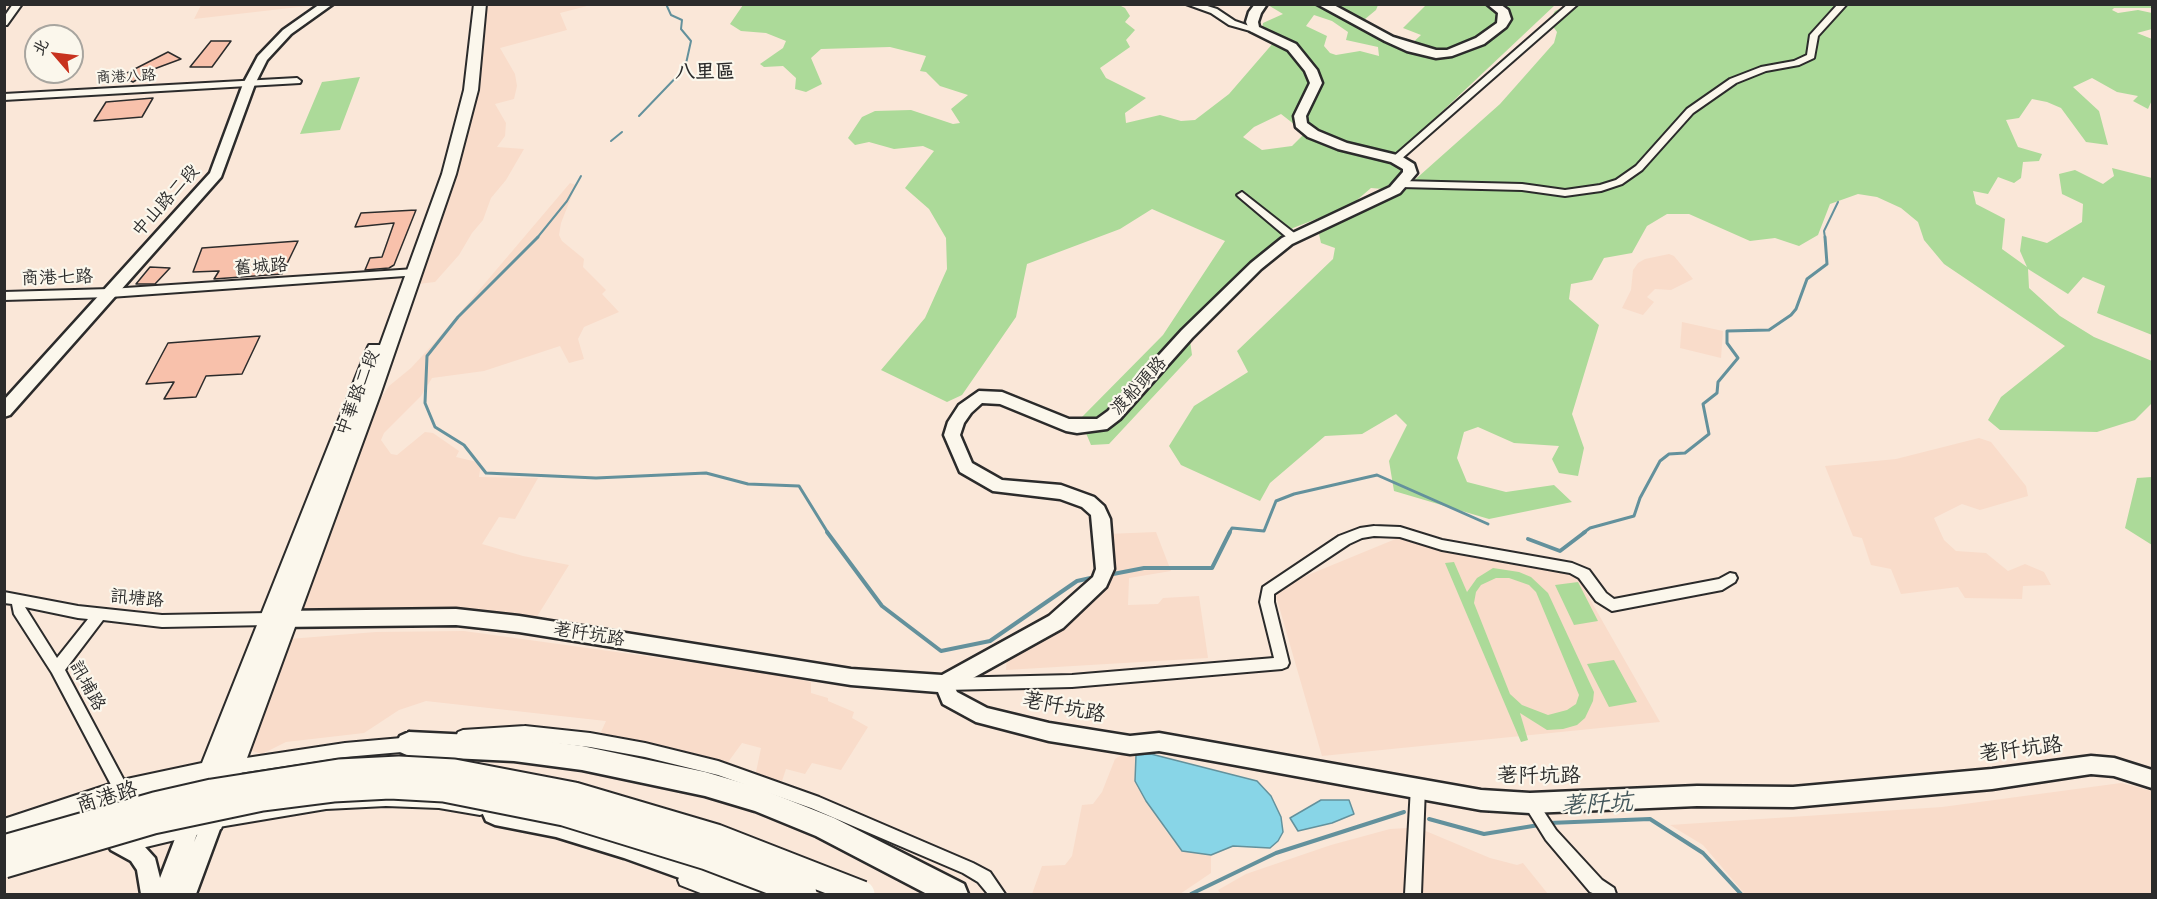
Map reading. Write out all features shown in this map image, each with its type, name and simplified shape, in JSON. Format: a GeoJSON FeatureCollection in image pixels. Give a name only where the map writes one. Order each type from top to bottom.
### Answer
{"type":"FeatureCollection","features":[{"type":"Feature","properties":{"kind":"highway"},"geometry":{"type":"LineString","coordinates":[[409,744],[514,749],[582,758],[646,770],[756,799],[825,827],[954,894]]}},
{"type":"Feature","properties":{"kind":"highway"},"geometry":{"type":"LineString","coordinates":[[4,848],[155,805],[212,792],[339,772],[421,770],[454,772],[496,779],[574,795],[643,814],[717,837],[862,894]]}},
{"type":"Feature","properties":{"kind":"highway"},"geometry":{"type":"LineString","coordinates":[[4,865],[153,821],[250,800],[333,789],[390,786],[444,789],[564,813],[707,856],[804,894]]}},
{"type":"Feature","properties":{"kind":"highway"},"geometry":{"type":"LineString","coordinates":[[480,808],[556,824],[699,871],[757,894]]}},
{"type":"Feature","properties":{"kind":"main road","name":"中華路二段"},"geometry":{"type":"LineString","coordinates":[[409,273],[459,92],[468,4]]}},
{"type":"Feature","properties":{"kind":"main road","name":"中華路二段"},"geometry":{"type":"LineString","coordinates":[[213,821],[233,767],[278,619],[289,573],[449,174],[471,90],[480,4]]}},
{"type":"Feature","properties":{"kind":"main road","name":"中華路二段"},"geometry":{"type":"LineString","coordinates":[[210,771],[278,619]]}},
{"type":"Feature","properties":{"kind":"main road","name":"商港路"},"geometry":{"type":"LineString","coordinates":[[4,830],[122,791],[233,767]]}},
{"type":"Feature","properties":{"kind":"main road"},"geometry":{"type":"LineString","coordinates":[[4,875],[118,843],[213,821]]}},
{"type":"Feature","properties":{"kind":"street"},"geometry":{"type":"LineString","coordinates":[[4,23],[18,4]]}},
{"type":"Feature","properties":{"kind":"street","name":"中山路二段"},"geometry":{"type":"LineString","coordinates":[[4,411],[216,174],[249,84],[262,59],[287,32],[328,4]]}},
{"type":"Feature","properties":{"kind":"street"},"geometry":{"type":"LineString","coordinates":[[1190,4],[1214,11],[1232,23],[1254,29],[1292,47],[1311,70],[1315,87],[1300,116],[1301,124],[1308,130],[1343,146],[1396,159],[1409,167],[1410,173],[1401,184]]}},
{"type":"Feature","properties":{"kind":"street"},"geometry":{"type":"LineString","coordinates":[[1254,29],[1252,22],[1255,12],[1262,4]]}},
{"type":"Feature","properties":{"kind":"street"},"geometry":{"type":"LineString","coordinates":[[1322,4],[1389,39],[1411,48],[1436,54],[1448,53],[1480,41],[1502,25],[1505,19],[1504,12],[1492,4]]}},
{"type":"Feature","properties":{"kind":"street"},"geometry":{"type":"LineString","coordinates":[[1396,159],[1574,4]]}},
{"type":"Feature","properties":{"kind":"street"},"geometry":{"type":"LineString","coordinates":[[1401,184],[1522,187],[1565,193],[1601,188],[1618,182],[1639,168],[1690,111],[1733,81],[1764,69],[1796,63],[1810,56],[1814,35],[1843,4]]}},
{"type":"Feature","properties":{"kind":"street","name":"商港八路"},"geometry":{"type":"LineString","coordinates":[[4,97],[297,81]]}},
{"type":"Feature","properties":{"kind":"street","name":"渡船頭路"},"geometry":{"type":"LineString","coordinates":[[944,684],[1056,622],[1102,576],[1098,511],[1088,502],[1061,492],[999,486],[971,472],[959,455],[952,435],[956,422],[972,403],[980,397],[1002,398],[1066,425],[1077,427],[1101,425],[1114,415],[1187,334],[1256,266],[1294,237],[1372,202],[1401,184]]}},
{"type":"Feature","properties":{"kind":"street"},"geometry":{"type":"LineString","coordinates":[[1242,195],[1294,237]]}},
{"type":"Feature","properties":{"kind":"street","name":"舊城路"},"geometry":{"type":"LineString","coordinates":[[110,293],[409,273]]}},
{"type":"Feature","properties":{"kind":"street","name":"商港七路"},"geometry":{"type":"LineString","coordinates":[[4,296],[110,293]]}},
{"type":"Feature","properties":{"kind":"street","name":"荖阡坑路"},"geometry":{"type":"LineString","coordinates":[[278,619],[456,617],[519,624],[851,677],[944,684],[1072,681],[1282,663],[1267,602],[1268,591],[1344,540],[1360,533],[1400,532],[1442,545],[1572,568],[1584,574],[1601,597],[1612,605],[1722,584],[1730,578]]}},
{"type":"Feature","properties":{"kind":"street","name":"訊塘路"},"geometry":{"type":"LineString","coordinates":[[11,599],[100,614],[162,621],[278,619]]}},
{"type":"Feature","properties":{"kind":"street","name":"訊埔路"},"geometry":{"type":"LineString","coordinates":[[11,599],[57,669],[122,791]]}},
{"type":"Feature","properties":{"kind":"street"},"geometry":{"type":"LineString","coordinates":[[57,669],[100,614]]}},
{"type":"Feature","properties":{"kind":"street","name":"荖阡坑路"},"geometry":{"type":"LineString","coordinates":[[944,684],[950,698],[983,716],[1049,732],[1130,745],[1159,742],[1249,760],[1418,787],[1534,809],[1697,796],[1793,797],[1992,779],[2091,765],[2114,767],[2152,779]]}},
{"type":"Feature","properties":{"kind":"street"},"geometry":{"type":"LineString","coordinates":[[233,767],[345,750],[474,735],[525,732],[590,740],[681,758],[767,783],[958,863],[984,877],[997,894]]}},
{"type":"Feature","properties":{"kind":"street"},"geometry":{"type":"LineString","coordinates":[[165,894],[210,771]]}},
{"type":"Feature","properties":{"kind":"street"},"geometry":{"type":"LineString","coordinates":[[1413,894],[1418,787]]}},
{"type":"Feature","properties":{"kind":"street"},"geometry":{"type":"LineString","coordinates":[[185,894],[213,821],[257,812],[386,799],[439,801],[480,808],[722,894]]}},
{"type":"Feature","properties":{"kind":"street"},"geometry":{"type":"LineString","coordinates":[[1534,809],[1550,833],[1596,886],[1608,894]]}},
{"type":"Feature","properties":{"kind":"street"},"geometry":{"type":"LineString","coordinates":[[118,843],[138,854],[147,865],[152,894]]}},
{"type":"Feature","properties":{"kind":"shaded area"},"geometry":{"type":"Polygon","coordinates":[[[201,4],[316,5],[194,19],[201,4]]]}},
{"type":"Feature","properties":{"kind":"shaded area"},"geometry":{"type":"Polygon","coordinates":[[[486,5],[587,6],[560,13],[567,30],[500,48],[515,74],[517,86],[514,99],[495,104],[506,123],[505,136],[497,147],[524,149],[506,180],[491,198],[483,220],[459,255],[435,282],[418,284],[454,183],[464,142],[473,104],[486,5]]]}},
{"type":"Feature","properties":{"kind":"shaded area"},"geometry":{"type":"Polygon","coordinates":[[[570,183],[576,185],[561,223],[559,235],[562,241],[584,259],[583,267],[606,290],[602,294],[619,312],[584,327],[578,339],[584,359],[569,363],[560,346],[484,371],[432,378],[421,396],[384,433],[381,440],[391,454],[397,455],[425,432],[433,433],[459,451],[456,457],[481,463],[479,477],[538,478],[515,519],[499,517],[482,544],[523,556],[569,565],[533,623],[297,619],[379,401],[389,386],[411,368],[435,342],[570,183]]]}},
{"type":"Feature","properties":{"kind":"shaded area"},"geometry":{"type":"Polygon","coordinates":[[[1669,254],[1674,256],[1693,279],[1671,290],[1655,289],[1647,297],[1654,302],[1643,315],[1622,308],[1631,290],[1633,270],[1638,263],[1645,259],[1669,254]]]}},
{"type":"Feature","properties":{"kind":"shaded area"},"geometry":{"type":"Polygon","coordinates":[[[1682,322],[1723,331],[1721,358],[1680,348],[1682,322]]]}},
{"type":"Feature","properties":{"kind":"shaded area"},"geometry":{"type":"Polygon","coordinates":[[[1979,438],[1991,442],[2026,486],[2028,496],[1980,510],[1962,504],[1934,518],[1944,540],[1956,551],[1986,553],[2008,571],[2025,564],[2044,572],[2051,585],[2023,586],[2022,599],[1965,598],[1958,587],[1901,594],[1891,569],[1871,565],[1862,538],[1853,536],[1825,466],[1896,459],[1979,438]]]}},
{"type":"Feature","properties":{"kind":"shaded area"},"geometry":{"type":"Polygon","coordinates":[[[1156,532],[1171,571],[1129,578],[1128,605],[1158,604],[1163,598],[1199,596],[1208,658],[1006,670],[1007,655],[1100,594],[1105,586],[1107,534],[1156,532]]]}},
{"type":"Feature","properties":{"kind":"shaded area"},"geometry":{"type":"Polygon","coordinates":[[[1398,538],[1575,573],[1660,722],[1322,756],[1274,589],[1398,538]]]}},
{"type":"Feature","properties":{"kind":"shaded area"},"geometry":{"type":"Polygon","coordinates":[[[464,631],[776,674],[811,682],[811,693],[828,698],[828,701],[854,712],[852,718],[868,727],[841,770],[812,763],[805,774],[786,769],[782,781],[755,777],[761,748],[742,743],[726,765],[596,743],[606,721],[426,701],[399,710],[364,733],[286,742],[262,754],[249,750],[289,639],[376,632],[464,631]]]}},
{"type":"Feature","properties":{"kind":"shaded area"},"geometry":{"type":"Polygon","coordinates":[[[1126,752],[1136,755],[1135,781],[1166,831],[1182,851],[1211,855],[1211,873],[1180,894],[1032,894],[1042,866],[1065,865],[1072,856],[1082,805],[1093,804],[1102,792],[1115,759],[1126,752]]]}},
{"type":"Feature","properties":{"kind":"shaded area"},"geometry":{"type":"Polygon","coordinates":[[[2121,783],[2152,791],[2152,894],[1749,894],[1744,893],[1703,845],[1670,825],[1942,807],[2121,783]]]}},
{"type":"Feature","properties":{"kind":"shaded area"},"geometry":{"type":"Polygon","coordinates":[[[1390,829],[1421,829],[1490,858],[1517,865],[1523,863],[1548,894],[1221,894],[1218,890],[1246,874],[1331,845],[1390,829]]]}},
{"type":"Feature","properties":{"kind":"green space"},"geometry":{"type":"Polygon","coordinates":[[[743,5],[1119,5],[1125,8],[1130,16],[1125,22],[1135,30],[1126,40],[1130,47],[1100,68],[1106,78],[1146,98],[1125,113],[1126,123],[1160,115],[1181,121],[1195,120],[1229,94],[1274,42],[1262,31],[1263,23],[1283,14],[1268,5],[1378,5],[1376,10],[1359,24],[1384,42],[1409,46],[1421,35],[1403,28],[1426,5],[1555,5],[1398,153],[1347,143],[1299,128],[1281,114],[1254,127],[1243,137],[1262,150],[1292,146],[1307,131],[1386,157],[1402,167],[1402,175],[1383,189],[1371,188],[1350,206],[1293,228],[1188,326],[1192,355],[1109,444],[1091,445],[1080,419],[1163,335],[1225,241],[1152,209],[1120,229],[1027,264],[1016,317],[962,395],[947,402],[881,370],[925,318],[947,269],[946,238],[929,209],[905,188],[934,151],[923,146],[894,149],[869,142],[855,145],[848,138],[862,117],[875,111],[911,110],[953,124],[960,123],[951,109],[968,95],[940,86],[926,72],[920,71],[926,56],[890,47],[821,49],[811,58],[822,84],[806,92],[795,89],[796,78],[783,66],[764,67],[760,64],[783,48],[786,41],[766,33],[741,31],[730,24],[743,5]],[[1314,15],[1306,26],[1327,36],[1324,46],[1330,53],[1336,55],[1360,51],[1379,56],[1378,47],[1346,40],[1348,32],[1332,21],[1314,15]]]}},
{"type":"Feature","properties":{"kind":"green space"},"geometry":{"type":"Polygon","coordinates":[[[1568,5],[2152,5],[2152,8],[2114,8],[2112,10],[2118,13],[2138,10],[2152,13],[2152,29],[2137,33],[2152,39],[2152,100],[2148,109],[2133,101],[2138,96],[2117,92],[2092,78],[2073,87],[2099,111],[2108,145],[2086,142],[2061,108],[2032,99],[2019,118],[2006,120],[2018,147],[2042,154],[2039,161],[2023,162],[2021,178],[2014,183],[1998,177],[1988,194],[1973,191],[1976,204],[2005,219],[2002,249],[2027,267],[2020,251],[2022,236],[2047,243],[2082,222],[2083,204],[2062,194],[2059,174],[2075,170],[2103,184],[2114,176],[2112,168],[2152,178],[2152,335],[2097,313],[2105,286],[2083,277],[2068,294],[2028,269],[2029,288],[2060,316],[2094,337],[2152,361],[2152,403],[2135,420],[2097,432],[2000,430],[1988,420],[2001,397],[2065,346],[1944,264],[1924,240],[1918,222],[1901,208],[1877,197],[1858,194],[1830,204],[1818,235],[1799,246],[1775,238],[1750,241],[1689,214],[1667,214],[1647,226],[1632,253],[1604,258],[1592,280],[1571,284],[1569,299],[1599,325],[1572,414],[1584,448],[1578,476],[1559,473],[1552,459],[1559,446],[1514,443],[1478,427],[1464,432],[1457,458],[1467,482],[1506,492],[1554,485],[1572,502],[1489,519],[1394,491],[1389,461],[1407,425],[1396,414],[1362,434],[1325,436],[1270,483],[1260,501],[1181,465],[1169,446],[1194,406],[1248,372],[1237,351],[1333,259],[1335,248],[1321,243],[1319,234],[1409,185],[1500,104],[1554,43],[1557,32],[1549,21],[1555,11],[1568,5]]]}},
{"type":"Feature","properties":{"kind":"green space"},"geometry":{"type":"Polygon","coordinates":[[[360,77],[340,130],[300,134],[322,82],[360,77]]]}},
{"type":"Feature","properties":{"kind":"green space"},"geometry":{"type":"Polygon","coordinates":[[[2152,477],[2152,545],[2125,528],[2137,478],[2152,477]]]}},
{"type":"Feature","properties":{"kind":"green space"},"geometry":{"type":"Polygon","coordinates":[[[1454,562],[1467,592],[1477,578],[1493,568],[1519,572],[1531,577],[1548,593],[1594,692],[1593,701],[1585,718],[1577,725],[1547,730],[1520,713],[1528,740],[1521,742],[1445,563],[1454,562]],[[1496,578],[1481,585],[1476,592],[1474,603],[1510,694],[1522,705],[1548,715],[1567,710],[1576,704],[1579,695],[1536,592],[1529,585],[1509,578],[1496,578]]]}},
{"type":"Feature","properties":{"kind":"green space"},"geometry":{"type":"Polygon","coordinates":[[[1578,582],[1598,621],[1574,625],[1555,585],[1578,582]]]}},
{"type":"Feature","properties":{"kind":"green space"},"geometry":{"type":"Polygon","coordinates":[[[1614,660],[1637,702],[1609,707],[1587,664],[1614,660]]]}},
{"type":"Feature","properties":{"kind":"water"},"geometry":{"type":"Polygon","coordinates":[[[1151,754],[1257,781],[1271,796],[1281,817],[1283,832],[1278,841],[1270,848],[1233,846],[1211,855],[1182,851],[1146,801],[1135,781],[1136,755],[1151,754]]]}},
{"type":"Feature","properties":{"kind":"water"},"geometry":{"type":"Polygon","coordinates":[[[1321,800],[1349,800],[1354,814],[1332,823],[1298,831],[1290,818],[1321,800]]]}},
{"type":"Feature","properties":{"kind":"building"},"geometry":{"type":"Polygon","coordinates":[[[211,41],[231,41],[212,67],[190,67],[211,41]]]}},
{"type":"Feature","properties":{"kind":"building"},"geometry":{"type":"Polygon","coordinates":[[[168,52],[181,59],[154,69],[133,82],[121,76],[168,52]]]}},
{"type":"Feature","properties":{"kind":"building"},"geometry":{"type":"Polygon","coordinates":[[[153,98],[142,117],[94,121],[106,102],[153,98]]]}},
{"type":"Feature","properties":{"kind":"building"},"geometry":{"type":"Polygon","coordinates":[[[416,210],[394,265],[389,268],[365,270],[370,258],[382,257],[394,223],[355,227],[361,213],[416,210]]]}},
{"type":"Feature","properties":{"kind":"building"},"geometry":{"type":"Polygon","coordinates":[[[298,241],[282,274],[214,279],[219,271],[193,272],[202,248],[298,241]]]}},
{"type":"Feature","properties":{"kind":"building"},"geometry":{"type":"Polygon","coordinates":[[[150,267],[170,268],[155,284],[136,284],[150,267]]]}},
{"type":"Feature","properties":{"kind":"building"},"geometry":{"type":"Polygon","coordinates":[[[260,336],[242,374],[206,376],[196,397],[164,399],[174,382],[146,384],[168,343],[260,336]]]}},
{"type":"Feature","properties":{"kind":"waterway"},"geometry":{"type":"LineString","coordinates":[[639,116],[685,68],[691,41],[681,29],[682,20],[671,15],[666,4]]}},
{"type":"Feature","properties":{"kind":"waterway"},"geometry":{"type":"LineString","coordinates":[[611,141],[622,132]]}},
{"type":"Feature","properties":{"kind":"waterway"},"geometry":{"type":"LineString","coordinates":[[537,238],[567,201],[581,176]]}},
{"type":"Feature","properties":{"kind":"waterway"},"geometry":{"type":"LineString","coordinates":[[1825,238],[1824,231],[1838,202]]}},
{"type":"Feature","properties":{"kind":"waterway"},"geometry":{"type":"LineString","coordinates":[[1583,533],[1590,528],[1634,516],[1640,498],[1660,461],[1669,454],[1685,453],[1709,434],[1703,404],[1717,393],[1718,382],[1738,358],[1727,343],[1727,331],[1769,330],[1791,315],[1796,309],[1807,279],[1827,264],[1825,237]]}},
{"type":"Feature","properties":{"kind":"waterway"},"geometry":{"type":"LineString","coordinates":[[537,238],[458,317],[427,356],[425,403],[435,427],[464,445],[486,473],[596,478],[706,473],[748,484],[799,486],[828,533]]}},
{"type":"Feature","properties":{"kind":"waterway"},"geometry":{"type":"LineString","coordinates":[[1229,533],[1232,528],[1264,531],[1276,501],[1294,494],[1377,475],[1488,524]]}},
{"type":"Feature","properties":{"kind":"waterway"},"geometry":{"type":"LineString","coordinates":[[827,532],[882,606],[941,651],[990,641],[1077,581],[1095,577]]}},
{"type":"Feature","properties":{"kind":"waterway"},"geometry":{"type":"LineString","coordinates":[[1108,575],[1144,568],[1212,568],[1230,532]]}},
{"type":"Feature","properties":{"kind":"waterway"},"geometry":{"type":"LineString","coordinates":[[1528,539],[1560,551],[1585,532]]}},
{"type":"Feature","properties":{"kind":"waterway","name":"荖阡坑"},"geometry":{"type":"LineString","coordinates":[[1191,894],[1276,853],[1404,812]]}},
{"type":"Feature","properties":{"kind":"waterway","name":"荖阡坑"},"geometry":{"type":"LineString","coordinates":[[1429,819],[1484,834],[1539,825]]}},
{"type":"Feature","properties":{"kind":"waterway","name":"荖阡坑"},"geometry":{"type":"LineString","coordinates":[[1549,823],[1650,819],[1703,853],[1741,894]]}},
{"type":"Feature","properties":{"kind":"district","name":"八里區"},"geometry":{"type":"Point","coordinates":[705,73]}}]}
